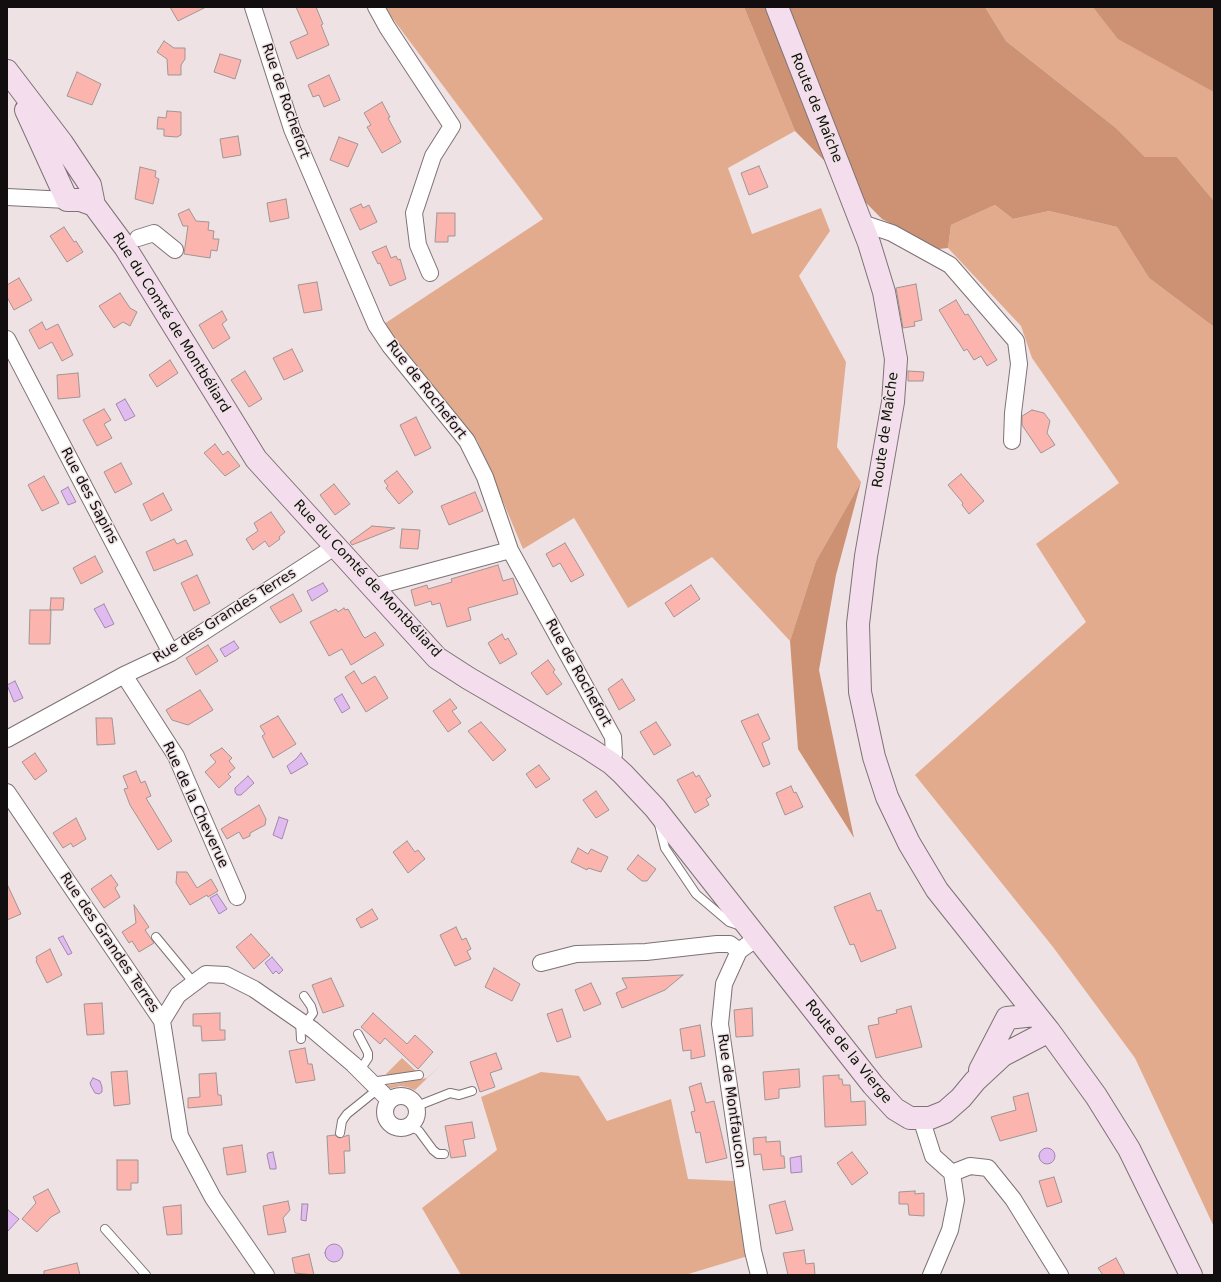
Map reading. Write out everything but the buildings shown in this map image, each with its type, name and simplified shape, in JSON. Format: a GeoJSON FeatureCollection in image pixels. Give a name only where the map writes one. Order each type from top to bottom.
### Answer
{"type":"FeatureCollection","features":[{"type":"Feature","properties":{"kind":"street","name":"Rue de Rochefort"},"geometry":{"type":"LineString","coordinates":[[253,7],[292,129],[376,324],[390,346],[466,441],[485,477],[510,550],[613,737],[614,754],[610,763]]}},
{"type":"Feature","properties":{"kind":"street"},"geometry":{"type":"LineString","coordinates":[[376,7],[387,27],[452,126],[433,156],[414,212],[418,245],[430,273]]}},
{"type":"Feature","properties":{"kind":"street","name":"Route de Maîche"},"geometry":{"type":"LineString","coordinates":[[776,7],[862,223],[884,292],[896,359],[893,402],[866,556],[858,624],[860,692],[874,757],[887,797],[908,843],[937,890],[982,948]]}},
{"type":"Feature","properties":{"kind":"street","name":"Rue du Comté de Montbéliard"},"geometry":{"type":"LineString","coordinates":[[7,71],[67,200]]}},
{"type":"Feature","properties":{"kind":"street","name":"Rue du Comté de Montbéliard"},"geometry":{"type":"LineString","coordinates":[[7,71],[62,143],[90,185],[94,204],[125,247],[256,459],[437,658],[610,763],[655,808],[753,934]]}},
{"type":"Feature","properties":{"kind":"street"},"geometry":{"type":"LineString","coordinates":[[7,197],[80,200],[94,204]]}},
{"type":"Feature","properties":{"kind":"street"},"geometry":{"type":"LineString","coordinates":[[862,223],[892,233],[950,265],[1016,341],[1019,364],[1012,413],[1012,441]]}},
{"type":"Feature","properties":{"kind":"street","name":"Rue du Comté de Montbéliard"},"geometry":{"type":"LineString","coordinates":[[138,238],[154,233],[175,250]]}},
{"type":"Feature","properties":{"kind":"street","name":"Rue des Sapins"},"geometry":{"type":"LineString","coordinates":[[7,339],[171,653]]}},
{"type":"Feature","properties":{"kind":"street","name":"Rue des Grandes Terres"},"geometry":{"type":"LineString","coordinates":[[7,739],[124,675],[171,653],[336,546]]}},
{"type":"Feature","properties":{"kind":"street"},"geometry":{"type":"LineString","coordinates":[[373,587],[510,550]]}},
{"type":"Feature","properties":{"kind":"street","name":"Rue de la Cheverue"},"geometry":{"type":"LineString","coordinates":[[124,675],[176,756],[237,897]]}},
{"type":"Feature","properties":{"kind":"street","name":"Rue des Grandes Terres"},"geometry":{"type":"LineString","coordinates":[[7,792],[162,1021],[180,1136],[213,1198],[266,1275]]}},
{"type":"Feature","properties":{"kind":"street","name":"Rue de Montfaucon"},"geometry":{"type":"LineString","coordinates":[[753,934],[739,952],[724,984],[720,1024],[753,1251],[759,1275]]}},
{"type":"Feature","properties":{"kind":"street","name":"Route de la Vierge"},"geometry":{"type":"LineString","coordinates":[[753,934],[873,1085],[895,1108],[910,1118],[921,1118],[945,1112],[961,1098],[975,1081]]}},
{"type":"Feature","properties":{"kind":"street"},"geometry":{"type":"LineString","coordinates":[[541,963],[576,954],[646,952],[717,944],[730,944],[739,952]]}},
{"type":"Feature","properties":{"kind":"street"},"geometry":{"type":"LineString","coordinates":[[982,948],[1049,1031],[1096,1096],[1129,1149],[1188,1272]]}},
{"type":"Feature","properties":{"kind":"street"},"geometry":{"type":"LineString","coordinates":[[975,1081],[1007,1018],[1004,1000],[982,948]]}},
{"type":"Feature","properties":{"kind":"street"},"geometry":{"type":"LineString","coordinates":[[162,1021],[178,995],[206,974],[226,975],[254,989],[302,1028],[360,1070],[380,1091],[387,1120],[391,1124],[400,1128],[410,1126],[417,1117],[417,1106],[414,1101],[405,1096],[380,1091]]}},
{"type":"Feature","properties":{"kind":"street"},"geometry":{"type":"LineString","coordinates":[[1007,1018],[1035,1015]]}},
{"type":"Feature","properties":{"kind":"street"},"geometry":{"type":"LineString","coordinates":[[975,1081],[1003,1055],[1049,1031]]}},
{"type":"Feature","properties":{"kind":"street"},"geometry":{"type":"LineString","coordinates":[[921,1118],[933,1156],[952,1173],[956,1200],[950,1230],[931,1275]]}},
{"type":"Feature","properties":{"kind":"street"},"geometry":{"type":"LineString","coordinates":[[952,1173],[970,1166],[988,1168],[1013,1199],[1057,1272]]}},
{"type":"Feature","properties":{"kind":"lane"},"geometry":{"type":"LineString","coordinates":[[156,936],[176,963],[194,983]]}},
{"type":"Feature","properties":{"kind":"lane"},"geometry":{"type":"LineString","coordinates":[[302,1028],[313,1013],[311,1006],[304,996]]}},
{"type":"Feature","properties":{"kind":"lane"},"geometry":{"type":"LineString","coordinates":[[358,1034],[368,1053],[368,1058],[360,1070]]}},
{"type":"Feature","properties":{"kind":"lane"},"geometry":{"type":"LineString","coordinates":[[340,1133],[342,1121],[346,1114],[380,1091],[418,1075]]}},
{"type":"Feature","properties":{"kind":"lane"},"geometry":{"type":"LineString","coordinates":[[417,1106],[450,1093],[459,1095],[472,1091]]}},
{"type":"Feature","properties":{"kind":"lane"},"geometry":{"type":"LineString","coordinates":[[410,1126],[419,1131],[438,1154],[444,1154]]}},
{"type":"Feature","properties":{"kind":"lane"},"geometry":{"type":"LineString","coordinates":[[105,1229],[146,1275]]}},
{"type":"Feature","properties":{"kind":"shaded area"},"geometry":{"type":"Polygon","coordinates":[[[384,7],[744,7],[795,131],[728,168],[752,234],[821,208],[830,231],[799,276],[846,362],[837,447],[861,482],[816,561],[790,641],[712,557],[628,608],[574,518],[523,549],[477,440],[384,324],[543,219],[384,7]]]}},
{"type":"Feature","properties":{"kind":"shaded area"},"geometry":{"type":"Polygon","coordinates":[[[744,7],[985,7],[1006,41],[1116,128],[1145,157],[1177,157],[1214,201],[1214,327],[1149,278],[1117,227],[1049,211],[1013,219],[995,205],[951,225],[948,248],[939,249],[882,219],[795,131],[744,7]]]}},
{"type":"Feature","properties":{"kind":"shaded area"},"geometry":{"type":"Polygon","coordinates":[[[985,7],[1214,7],[1214,201],[1177,157],[1145,157],[1116,128],[1006,41],[985,7]]]}},
{"type":"Feature","properties":{"kind":"shaded area"},"geometry":{"type":"Polygon","coordinates":[[[1093,7],[1214,7],[1214,92],[1118,39],[1093,7]]]}},
{"type":"Feature","properties":{"kind":"shaded area"},"geometry":{"type":"Polygon","coordinates":[[[995,205],[1013,219],[1049,211],[1117,227],[1149,278],[1214,327],[1214,1227],[1135,1058],[1053,947],[915,775],[1086,622],[1036,544],[1119,483],[1032,358],[1021,326],[948,248],[951,225],[995,205]]]}},
{"type":"Feature","properties":{"kind":"shaded area"},"geometry":{"type":"Polygon","coordinates":[[[125,399],[135,416],[125,421],[116,404],[125,399]]]}},
{"type":"Feature","properties":{"kind":"shaded area"},"geometry":{"type":"Polygon","coordinates":[[[861,482],[836,575],[819,670],[854,838],[798,749],[790,641],[816,561],[861,482]]]}},
{"type":"Feature","properties":{"kind":"shaded area"},"geometry":{"type":"Polygon","coordinates":[[[68,487],[76,502],[68,505],[61,491],[68,487]]]}},
{"type":"Feature","properties":{"kind":"shaded area"},"geometry":{"type":"Polygon","coordinates":[[[323,583],[328,591],[312,601],[307,591],[323,583]]]}},
{"type":"Feature","properties":{"kind":"shaded area"},"geometry":{"type":"Polygon","coordinates":[[[104,604],[114,624],[105,628],[94,609],[104,604]]]}},
{"type":"Feature","properties":{"kind":"shaded area"},"geometry":{"type":"Polygon","coordinates":[[[234,641],[239,648],[225,657],[220,649],[234,641]]]}},
{"type":"Feature","properties":{"kind":"shaded area"},"geometry":{"type":"Polygon","coordinates":[[[15,681],[23,698],[14,702],[7,685],[15,681]]]}},
{"type":"Feature","properties":{"kind":"shaded area"},"geometry":{"type":"Polygon","coordinates":[[[342,694],[350,708],[342,713],[334,699],[342,694]]]}},
{"type":"Feature","properties":{"kind":"shaded area"},"geometry":{"type":"Polygon","coordinates":[[[301,753],[308,764],[291,774],[287,766],[301,753]]]}},
{"type":"Feature","properties":{"kind":"shaded area"},"geometry":{"type":"Polygon","coordinates":[[[248,776],[254,783],[241,795],[237,795],[235,788],[248,776]]]}},
{"type":"Feature","properties":{"kind":"shaded area"},"geometry":{"type":"Polygon","coordinates":[[[279,817],[288,820],[282,839],[273,835],[279,817]]]}},
{"type":"Feature","properties":{"kind":"shaded area"},"geometry":{"type":"Polygon","coordinates":[[[217,894],[227,909],[219,914],[210,898],[217,894]]]}},
{"type":"Feature","properties":{"kind":"shaded area"},"geometry":{"type":"Polygon","coordinates":[[[63,936],[72,953],[68,955],[58,938],[63,936]]]}},
{"type":"Feature","properties":{"kind":"shaded area"},"geometry":{"type":"Polygon","coordinates":[[[272,957],[283,970],[279,974],[276,971],[273,974],[265,963],[272,957]]]}},
{"type":"Feature","properties":{"kind":"shaded area"},"geometry":{"type":"Polygon","coordinates":[[[402,1058],[416,1071],[386,1076],[386,1074],[402,1058]]]}},
{"type":"Feature","properties":{"kind":"shaded area"},"geometry":{"type":"Polygon","coordinates":[[[444,1062],[415,1090],[400,1086],[388,1089],[384,1086],[427,1078],[444,1062]]]}},
{"type":"Feature","properties":{"kind":"shaded area"},"geometry":{"type":"Polygon","coordinates":[[[541,1072],[579,1076],[607,1121],[671,1099],[688,1179],[735,1181],[748,1256],[685,1275],[461,1275],[422,1208],[497,1150],[481,1097],[541,1072]]]}},
{"type":"Feature","properties":{"kind":"shaded area"},"geometry":{"type":"Polygon","coordinates":[[[93,1078],[100,1081],[102,1092],[99,1094],[95,1093],[91,1086],[90,1083],[93,1078]]]}},
{"type":"Feature","properties":{"kind":"shaded area"},"geometry":{"type":"Polygon","coordinates":[[[1047,1148],[1054,1153],[1055,1156],[1050,1163],[1047,1164],[1040,1159],[1039,1156],[1044,1149],[1047,1148]]]}},
{"type":"Feature","properties":{"kind":"shaded area"},"geometry":{"type":"Polygon","coordinates":[[[273,1152],[276,1169],[270,1169],[267,1155],[268,1153],[273,1152]]]}},
{"type":"Feature","properties":{"kind":"shaded area"},"geometry":{"type":"Polygon","coordinates":[[[801,1156],[802,1172],[791,1173],[790,1158],[801,1156]]]}},
{"type":"Feature","properties":{"kind":"shaded area"},"geometry":{"type":"Polygon","coordinates":[[[302,1204],[308,1204],[306,1221],[301,1220],[302,1204]]]}},
{"type":"Feature","properties":{"kind":"shaded area"},"geometry":{"type":"Polygon","coordinates":[[[8,1210],[19,1219],[7,1232],[7,1211],[8,1210]]]}},
{"type":"Feature","properties":{"kind":"shaded area"},"geometry":{"type":"Polygon","coordinates":[[[330,1244],[338,1244],[343,1249],[341,1260],[338,1262],[330,1262],[325,1257],[325,1249],[330,1244]]]}}]}
